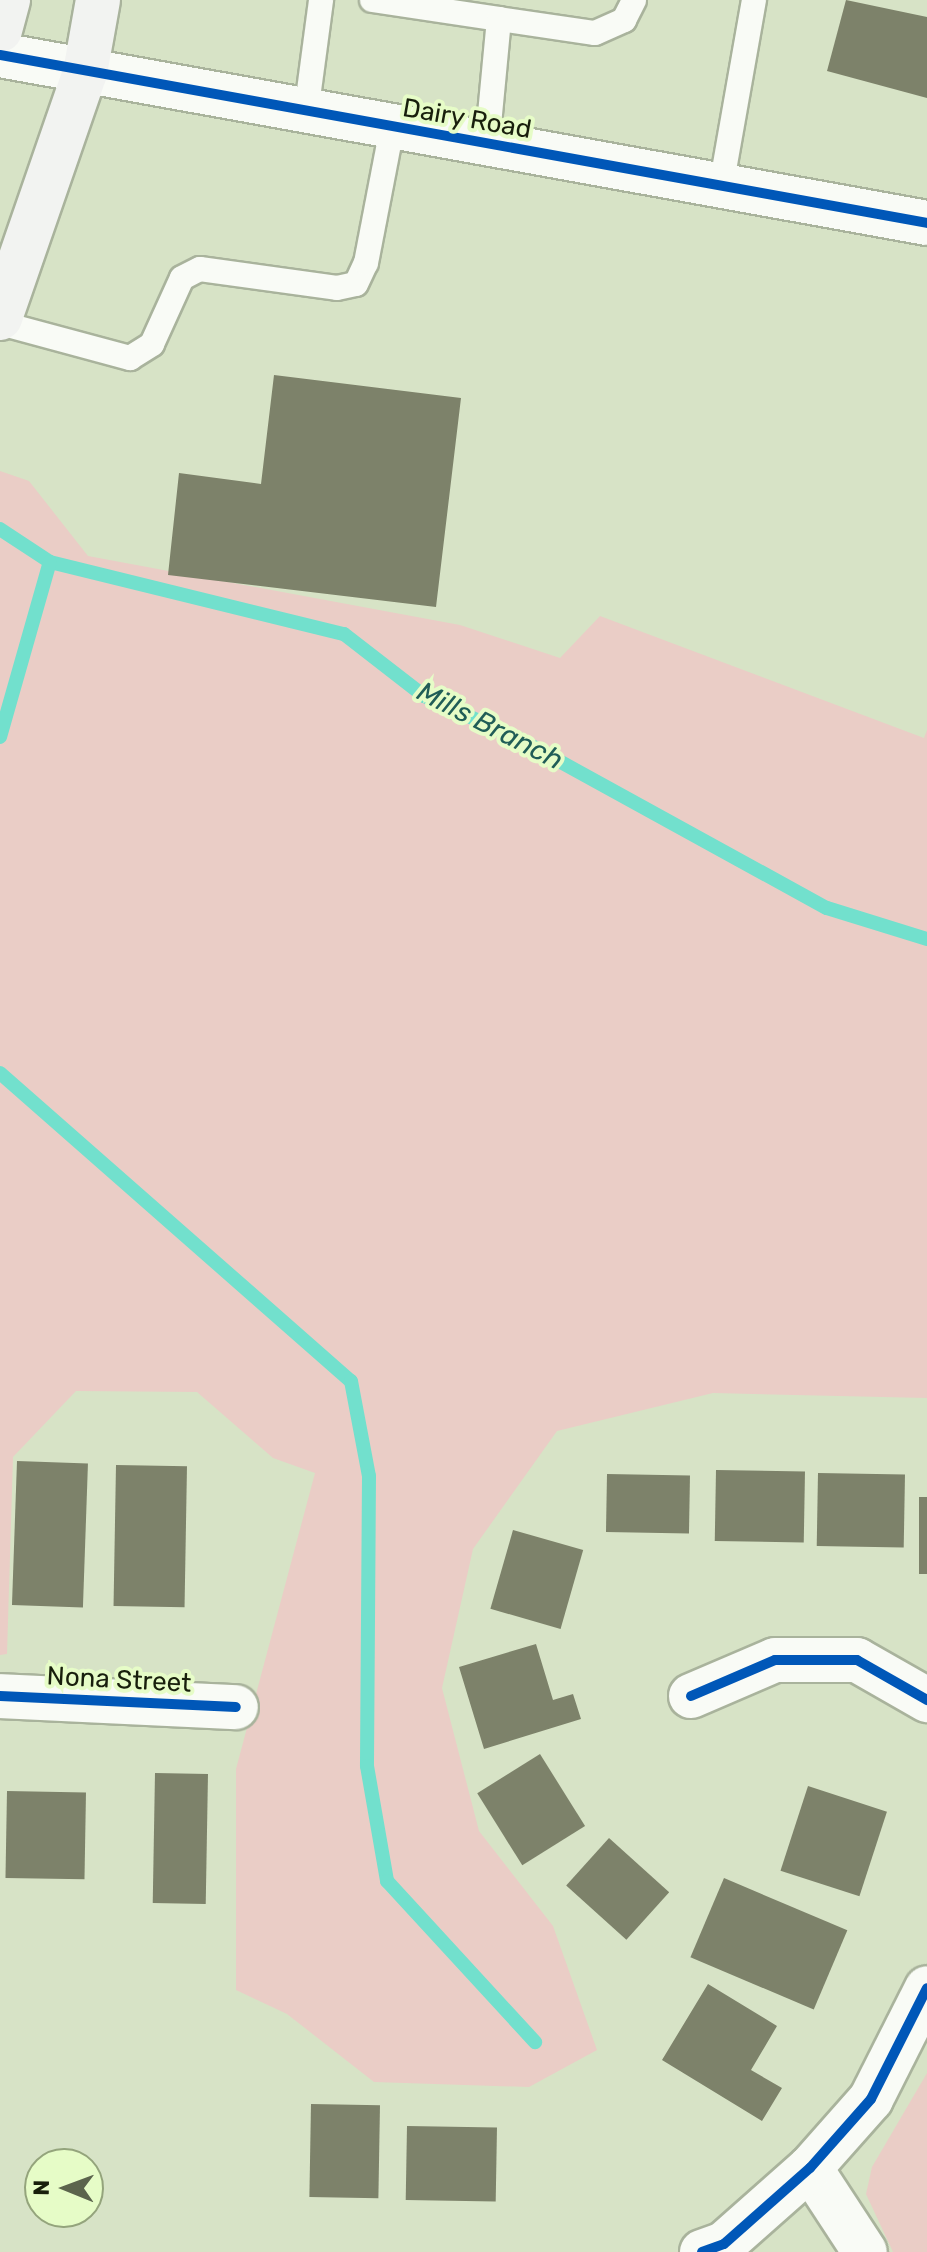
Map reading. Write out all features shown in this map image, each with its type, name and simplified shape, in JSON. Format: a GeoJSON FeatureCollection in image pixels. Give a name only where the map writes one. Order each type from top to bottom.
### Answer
{"type":"FeatureCollection","features":[{"type":"Feature","properties":{"kind":"main road"},"geometry":{"type":"LineString","coordinates":[[0,30],[8,0]]}},
{"type":"Feature","properties":{"kind":"main road"},"geometry":{"type":"LineString","coordinates":[[0,321],[85,73],[98,0]]}},
{"type":"Feature","properties":{"kind":"street","name":"Dairy Road"},"geometry":{"type":"LineString","coordinates":[[0,55],[85,73],[927,223]]}},
{"type":"Feature","properties":{"kind":"street"},"geometry":{"type":"LineString","coordinates":[[691,1696],[775,1660],[857,1660],[927,1700]]}},
{"type":"Feature","properties":{"kind":"street","name":"Nona Street"},"geometry":{"type":"LineString","coordinates":[[0,1696],[236,1707]]}},
{"type":"Feature","properties":{"kind":"street"},"geometry":{"type":"LineString","coordinates":[[702,2252],[724,2244],[810,2168],[871,2099],[927,1988]]}},
{"type":"Feature","properties":{"kind":"street"},"geometry":{"type":"LineString","coordinates":[[810,2168],[865,2252]]}},
{"type":"Feature","properties":{"kind":"lane"},"geometry":{"type":"LineString","coordinates":[[306,113],[321,0]]}},
{"type":"Feature","properties":{"kind":"lane"},"geometry":{"type":"LineString","coordinates":[[385,1],[595,33],[624,20],[634,0]]}},
{"type":"Feature","properties":{"kind":"lane"},"geometry":{"type":"LineString","coordinates":[[721,187],[754,0]]}},
{"type":"Feature","properties":{"kind":"lane"},"geometry":{"type":"LineString","coordinates":[[487,145],[499,19]]}},
{"type":"Feature","properties":{"kind":"lane"},"geometry":{"type":"LineString","coordinates":[[0,321],[130,358],[152,344],[182,278],[200,269],[337,288],[356,284],[366,263],[392,128]]}},
{"type":"Feature","properties":{"kind":"shaded area"},"geometry":{"type":"Polygon","coordinates":[[[0,471],[29,481],[88,556],[460,625],[560,658],[600,616],[924,738],[927,730],[927,1398],[713,1393],[557,1431],[473,1549],[442,1688],[479,1831],[553,1926],[597,2050],[529,2087],[374,2082],[287,2014],[236,1990],[236,1769],[315,1473],[273,1458],[197,1392],[76,1391],[13,1457],[7,1654],[0,1655],[0,471]]]}},
{"type":"Feature","properties":{"kind":"shaded area"},"geometry":{"type":"Polygon","coordinates":[[[927,2073],[927,2252],[893,2252],[866,2194],[872,2167],[927,2073]]]}},
{"type":"Feature","properties":{"kind":"building"},"geometry":{"type":"Polygon","coordinates":[[[846,0],[927,17],[927,98],[827,71],[846,0]]]}},
{"type":"Feature","properties":{"kind":"building"},"geometry":{"type":"Polygon","coordinates":[[[274,375],[461,398],[436,607],[168,575],[179,473],[261,484],[274,375]]]}},
{"type":"Feature","properties":{"kind":"building"},"geometry":{"type":"Polygon","coordinates":[[[17,1461],[88,1463],[83,1607],[12,1605],[17,1461]]]}},
{"type":"Feature","properties":{"kind":"building"},"geometry":{"type":"Polygon","coordinates":[[[116,1465],[187,1466],[185,1607],[114,1606],[116,1465]]]}},
{"type":"Feature","properties":{"kind":"building"},"geometry":{"type":"Polygon","coordinates":[[[716,1470],[805,1472],[804,1543],[715,1541],[716,1470]]]}},
{"type":"Feature","properties":{"kind":"building"},"geometry":{"type":"Polygon","coordinates":[[[818,1473],[905,1475],[904,1548],[817,1546],[818,1473]]]}},
{"type":"Feature","properties":{"kind":"building"},"geometry":{"type":"Polygon","coordinates":[[[607,1474],[690,1475],[689,1533],[606,1532],[607,1474]]]}},
{"type":"Feature","properties":{"kind":"building"},"geometry":{"type":"Polygon","coordinates":[[[919,1497],[927,1497],[927,1574],[919,1574],[919,1497]]]}},
{"type":"Feature","properties":{"kind":"building"},"geometry":{"type":"Polygon","coordinates":[[[513,1530],[583,1550],[561,1629],[490,1609],[513,1530]]]}},
{"type":"Feature","properties":{"kind":"building"},"geometry":{"type":"Polygon","coordinates":[[[536,1644],[553,1700],[573,1694],[581,1719],[484,1749],[459,1667],[536,1644]]]}},
{"type":"Feature","properties":{"kind":"building"},"geometry":{"type":"Polygon","coordinates":[[[540,1754],[585,1826],[522,1865],[477,1793],[540,1754]]]}},
{"type":"Feature","properties":{"kind":"building"},"geometry":{"type":"Polygon","coordinates":[[[155,1773],[208,1774],[206,1904],[153,1903],[155,1773]]]}},
{"type":"Feature","properties":{"kind":"building"},"geometry":{"type":"Polygon","coordinates":[[[808,1786],[887,1812],[859,1896],[780,1871],[808,1786]]]}},
{"type":"Feature","properties":{"kind":"building"},"geometry":{"type":"Polygon","coordinates":[[[7,1791],[86,1792],[84,1879],[5,1878],[7,1791]]]}},
{"type":"Feature","properties":{"kind":"building"},"geometry":{"type":"Polygon","coordinates":[[[609,1838],[669,1892],[626,1940],[566,1886],[609,1838]]]}},
{"type":"Feature","properties":{"kind":"building"},"geometry":{"type":"Polygon","coordinates":[[[724,1878],[847,1930],[814,2010],[690,1957],[724,1878]]]}},
{"type":"Feature","properties":{"kind":"building"},"geometry":{"type":"Polygon","coordinates":[[[708,1984],[777,2026],[751,2070],[782,2088],[762,2121],[662,2060],[708,1984]]]}},
{"type":"Feature","properties":{"kind":"building"},"geometry":{"type":"Polygon","coordinates":[[[311,2104],[380,2105],[378,2198],[309,2197],[311,2104]]]}},
{"type":"Feature","properties":{"kind":"building"},"geometry":{"type":"Polygon","coordinates":[[[407,2126],[497,2128],[496,2202],[406,2200],[407,2126]]]}},
{"type":"Feature","properties":{"kind":"waterway","name":"Mills Branch"},"geometry":{"type":"LineString","coordinates":[[0,529],[50,562],[344,634],[424,696],[519,739],[827,908],[927,939]]}},
{"type":"Feature","properties":{"kind":"waterway"},"geometry":{"type":"LineString","coordinates":[[0,737],[50,562]]}},
{"type":"Feature","properties":{"kind":"waterway"},"geometry":{"type":"LineString","coordinates":[[0,1073],[351,1381],[369,1476],[367,1766],[387,1881],[535,2042]]}},
{"type":"Feature","properties":{"kind":"cycle path"},"geometry":{"type":"LineString","coordinates":[[0,55],[927,223]]}},
{"type":"Feature","properties":{"kind":"cycle path"},"geometry":{"type":"LineString","coordinates":[[691,1696],[775,1660],[857,1660],[927,1700]]}},
{"type":"Feature","properties":{"kind":"cycle path"},"geometry":{"type":"LineString","coordinates":[[0,1696],[236,1707]]}},
{"type":"Feature","properties":{"kind":"cycle path"},"geometry":{"type":"LineString","coordinates":[[702,2252],[724,2244],[810,2168],[871,2099],[927,1988]]}}]}
